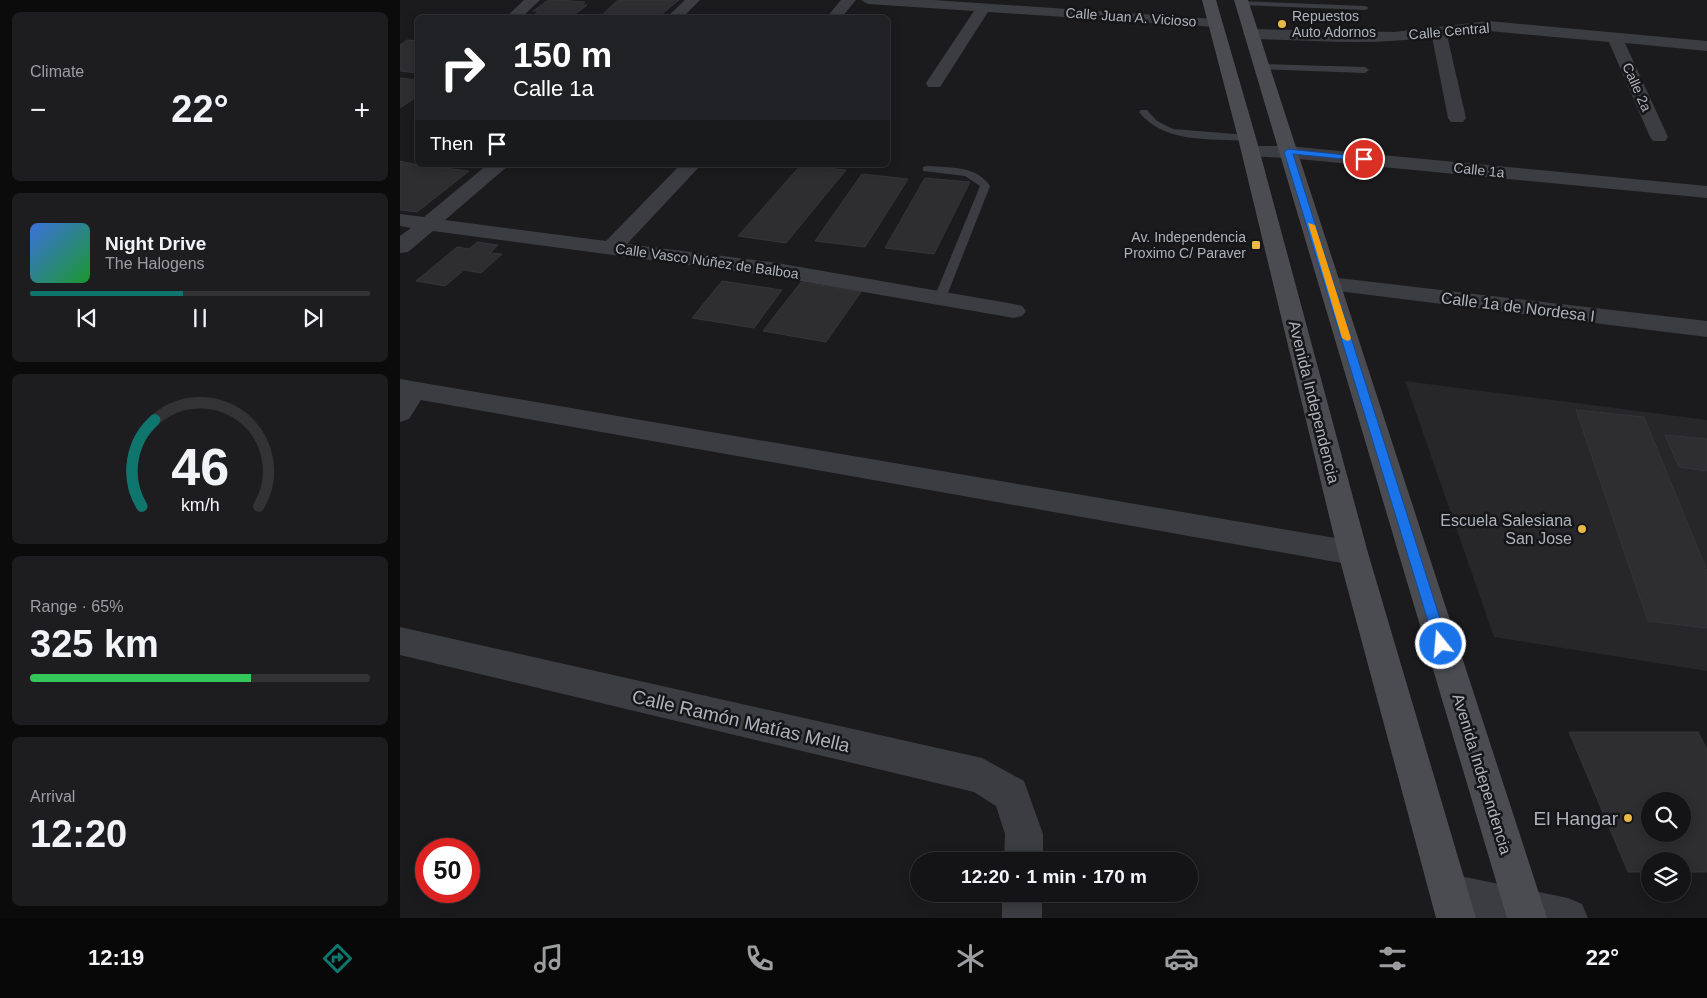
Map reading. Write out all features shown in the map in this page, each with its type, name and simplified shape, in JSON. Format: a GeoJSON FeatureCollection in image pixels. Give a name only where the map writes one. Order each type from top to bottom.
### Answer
{"type":"FeatureCollection","features":[{"type":"Feature","properties":{"kind":"main road","name":"Avenida Independencia"},"geometry":{"type":"LineString","coordinates":[[1241,2],[1525,914]]}},
{"type":"Feature","properties":{"kind":"main road","name":"Avenida Independencia"},"geometry":{"type":"LineString","coordinates":[[1212,11],[1249,145],[1353,554],[1453,906]]}},
{"type":"Feature","properties":{"kind":"street"},"geometry":{"type":"LineString","coordinates":[[516,15],[533,0]]}},
{"type":"Feature","properties":{"kind":"street"},"geometry":{"type":"LineString","coordinates":[[676,15],[693,0]]}},
{"type":"Feature","properties":{"kind":"street"},"geometry":{"type":"LineString","coordinates":[[836,15],[850,0]]}},
{"type":"Feature","properties":{"kind":"street","name":"Calle Juan A. Vicioso"},"geometry":{"type":"LineString","coordinates":[[868,0],[984,8],[1212,11]]}},
{"type":"Feature","properties":{"kind":"street"},"geometry":{"type":"LineString","coordinates":[[934,83],[984,8]]}},
{"type":"Feature","properties":{"kind":"street","name":"Calle Central"},"geometry":{"type":"LineString","coordinates":[[1251,34],[1393,37],[1489,26],[1707,46]]}},
{"type":"Feature","properties":{"kind":"street"},"geometry":{"type":"LineString","coordinates":[[1439,32],[1456,118]]}},
{"type":"Feature","properties":{"kind":"street","name":"Calle 2a"},"geometry":{"type":"LineString","coordinates":[[1615,38],[1659,137]]}},
{"type":"Feature","properties":{"kind":"street","name":"Calle 1a"},"geometry":{"type":"LineString","coordinates":[[1249,145],[1288,152],[1707,192]]}},
{"type":"Feature","properties":{"kind":"street"},"geometry":{"type":"LineString","coordinates":[[400,247],[497,167]]}},
{"type":"Feature","properties":{"kind":"street"},"geometry":{"type":"LineString","coordinates":[[611,248],[689,167]]}},
{"type":"Feature","properties":{"kind":"street","name":"Calle Vasco Núñez de Balboa"},"geometry":{"type":"LineString","coordinates":[[400,220],[771,270],[1014,311]]}},
{"type":"Feature","properties":{"kind":"street","name":"Calle 1a de Nordesa I"},"geometry":{"type":"LineString","coordinates":[[1330,284],[1707,330]]}},
{"type":"Feature","properties":{"kind":"street"},"geometry":{"type":"LineString","coordinates":[[405,398],[1353,554]]}},
{"type":"Feature","properties":{"kind":"street","name":"Calle Ramón Matías Mella"},"geometry":{"type":"LineString","coordinates":[[400,641],[982,776],[1011,794],[1024,834],[1023,852]]}},
{"type":"Feature","properties":{"kind":"street"},"geometry":{"type":"LineString","coordinates":[[1022,902],[1022,918]]}},
{"type":"Feature","properties":{"kind":"street"},"geometry":{"type":"LineString","coordinates":[[1453,906],[1568,918]]}},
{"type":"Feature","properties":{"kind":"lane"},"geometry":{"type":"LineString","coordinates":[[1241,2],[1365,8]]}},
{"type":"Feature","properties":{"kind":"lane"},"geometry":{"type":"LineString","coordinates":[[1262,67],[1365,70]]}},
{"type":"Feature","properties":{"kind":"lane"},"geometry":{"type":"LineString","coordinates":[[1144,112],[1154,123],[1171,132],[1249,145]]}},
{"type":"Feature","properties":{"kind":"lane"},"geometry":{"type":"LineString","coordinates":[[927,169],[973,174],[982,180],[985,186],[940,298]]}},
{"type":"Feature","properties":{"kind":"shaded area","name":"Escuela Salesiana San Jose"},"geometry":{"type":"Polygon","coordinates":[[[1405,381],[1707,420],[1707,671],[1494,637],[1405,381]]]}},
{"type":"Feature","properties":{"kind":"building"},"geometry":{"type":"Polygon","coordinates":[[[618,0],[679,0],[661,15],[603,14],[618,0]]]}},
{"type":"Feature","properties":{"kind":"building"},"geometry":{"type":"Polygon","coordinates":[[[547,1],[585,2],[581,5],[587,5],[574,15],[533,15],[539,11],[533,11],[547,1]]]}},
{"type":"Feature","properties":{"kind":"building"},"geometry":{"type":"Polygon","coordinates":[[[407,40],[415,41],[415,73],[400,71],[400,45],[407,40]]]}},
{"type":"Feature","properties":{"kind":"building"},"geometry":{"type":"Polygon","coordinates":[[[400,78],[415,80],[415,98],[400,108],[400,78]]]}},
{"type":"Feature","properties":{"kind":"building"},"geometry":{"type":"Polygon","coordinates":[[[400,161],[415,164],[415,167],[469,171],[417,212],[400,210],[400,161]]]}},
{"type":"Feature","properties":{"kind":"building"},"geometry":{"type":"Polygon","coordinates":[[[799,167],[846,170],[786,243],[738,236],[799,167]]]}},
{"type":"Feature","properties":{"kind":"building"},"geometry":{"type":"Polygon","coordinates":[[[862,174],[908,179],[865,247],[815,241],[862,174]]]}},
{"type":"Feature","properties":{"kind":"building"},"geometry":{"type":"Polygon","coordinates":[[[925,178],[970,182],[934,254],[885,248],[925,178]]]}},
{"type":"Feature","properties":{"kind":"building"},"geometry":{"type":"Polygon","coordinates":[[[477,242],[498,245],[490,253],[502,254],[481,273],[464,270],[445,286],[416,281],[457,247],[469,249],[477,242]]]}},
{"type":"Feature","properties":{"kind":"building"},"geometry":{"type":"Polygon","coordinates":[[[722,281],[782,290],[754,328],[692,318],[722,281]]]}},
{"type":"Feature","properties":{"kind":"building"},"geometry":{"type":"Polygon","coordinates":[[[801,282],[861,292],[826,342],[763,331],[801,282]]]}},
{"type":"Feature","properties":{"kind":"building"},"geometry":{"type":"Polygon","coordinates":[[[1576,410],[1644,417],[1707,571],[1707,628],[1648,621],[1576,410]]]}},
{"type":"Feature","properties":{"kind":"building"},"geometry":{"type":"Polygon","coordinates":[[[1665,435],[1707,439],[1707,471],[1679,467],[1665,435]]]}},
{"type":"Feature","properties":{"kind":"building","name":"El Hangar"},"geometry":{"type":"Polygon","coordinates":[[[1569,732],[1698,732],[1707,749],[1707,872],[1691,872],[1691,852],[1641,852],[1641,872],[1628,872],[1569,732]]]}},
{"type":"Feature","properties":{"kind":"slow traffic"},"geometry":{"type":"LineString","coordinates":[[1311,225],[1347,338]]}},
{"type":"Feature","properties":{"kind":"place","name":"Repuestos Auto Adornos"},"geometry":{"type":"Point","coordinates":[1282,24]}},
{"type":"Feature","properties":{"kind":"place","name":"Av. Independencia Proximo C/ Paraver"},"geometry":{"type":"Point","coordinates":[1256,245]}},
{"type":"Feature","properties":{"kind":"place","name":"Escuela Salesiana San Jose"},"geometry":{"type":"Point","coordinates":[1582,529]}},
{"type":"Feature","properties":{"kind":"place","name":"El Hangar"},"geometry":{"type":"Point","coordinates":[1628,818]}},
{"type":"Feature","properties":{"kind":"route"},"geometry":{"type":"LineString","coordinates":[[1364,159],[1288,152],[1441,644]]}}]}
